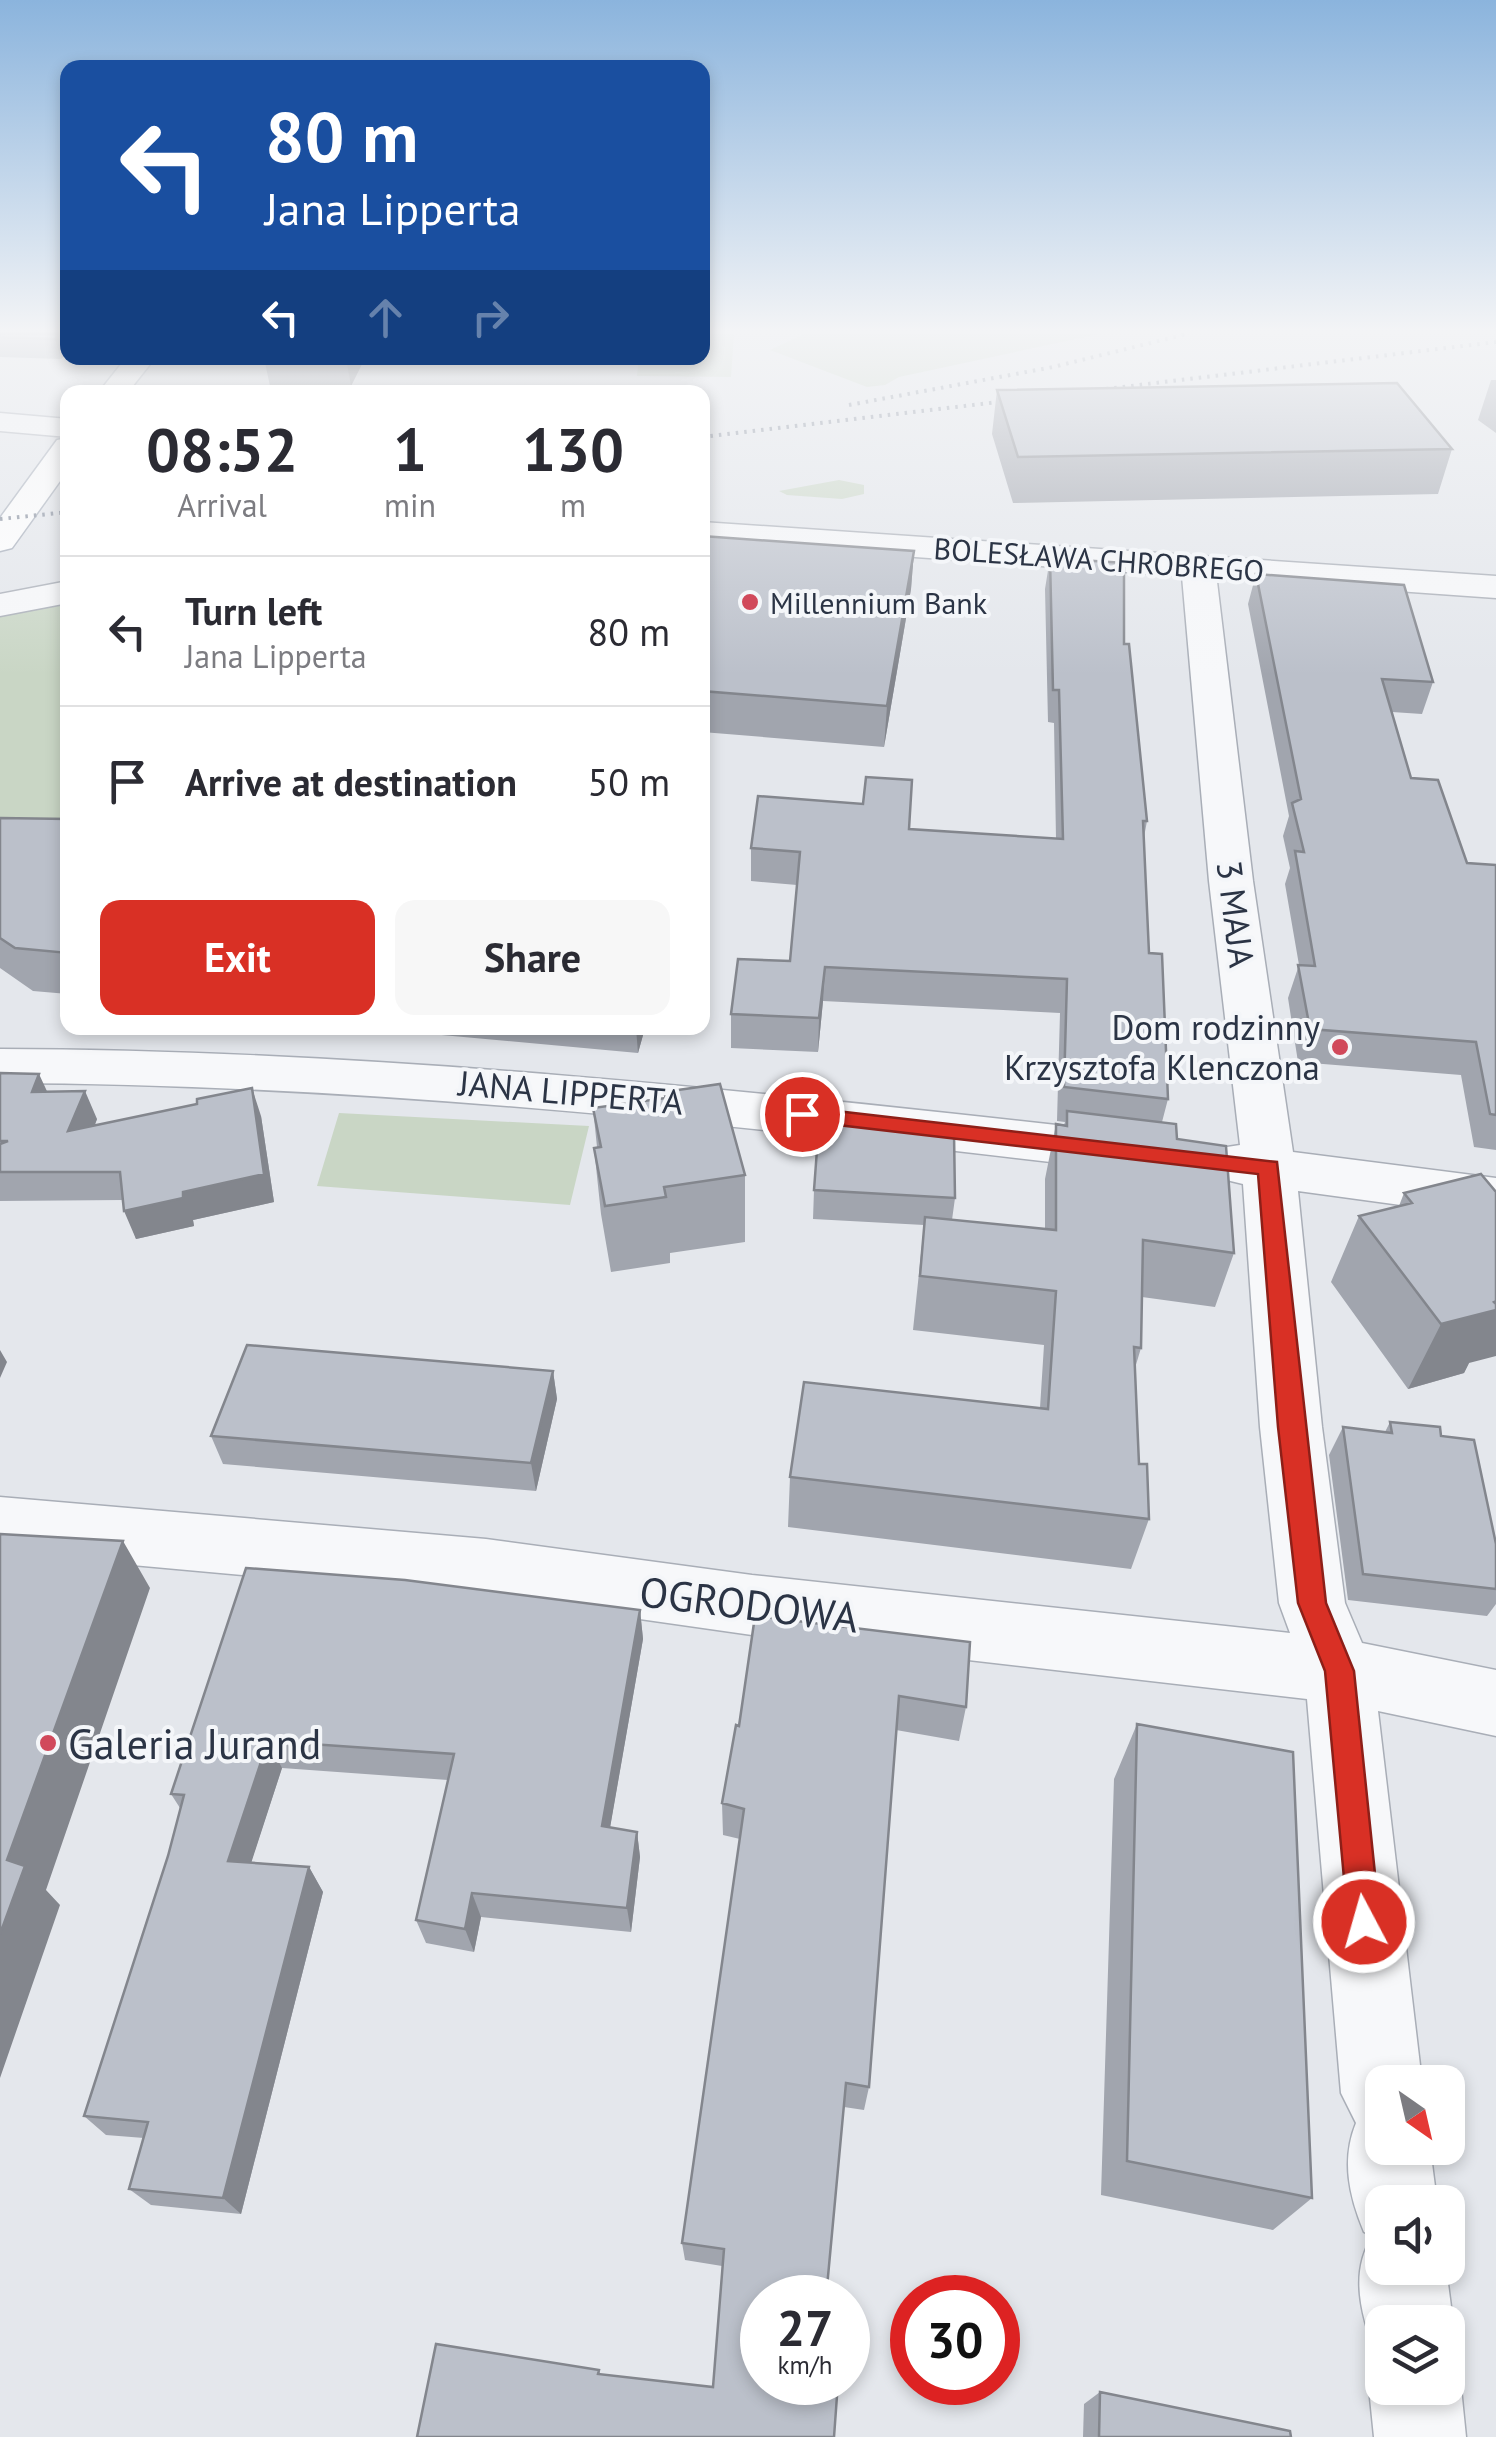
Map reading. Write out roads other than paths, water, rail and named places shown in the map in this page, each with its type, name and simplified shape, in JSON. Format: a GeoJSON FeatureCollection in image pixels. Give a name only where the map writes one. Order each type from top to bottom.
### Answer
{"type":"FeatureCollection","features":[{"type":"Feature","properties":{"kind":"main road"},"geometry":{"type":"LineString","coordinates":[[0,541],[60,458]]}},
{"type":"Feature","properties":{"kind":"street","name":"BOLESŁAWA CHROBREGO"},"geometry":{"type":"LineString","coordinates":[[710,533],[1496,587]]}},
{"type":"Feature","properties":{"kind":"street","name":"3 MAJA"},"geometry":{"type":"LineString","coordinates":[[1198,565],[1232,881],[1269,1167],[1291,1427],[1312,1603],[1339,1671],[1379,2065]]}},
{"type":"Feature","properties":{"kind":"street"},"geometry":{"type":"LineString","coordinates":[[0,605],[60,594]]}},
{"type":"Feature","properties":{"kind":"street","name":"JANA LIPPERTA"},"geometry":{"type":"LineString","coordinates":[[0,1066],[132,1064],[348,1073],[654,1098],[1269,1167],[1496,1198]]}},
{"type":"Feature","properties":{"kind":"street","name":"OGRODOWA"},"geometry":{"type":"LineString","coordinates":[[0,1525],[486,1568],[826,1614],[1339,1671],[1496,1703]]}},
{"type":"Feature","properties":{"kind":"street"},"geometry":{"type":"LineString","coordinates":[[1417,2405],[1420,2437]]}},
{"type":"Feature","properties":{"kind":"railway"},"geometry":{"type":"LineString","coordinates":[[0,519],[60,513]]}},
{"type":"Feature","properties":{"kind":"place","name":"Millennium Bank"},"geometry":{"type":"Point","coordinates":[750,602]}},
{"type":"Feature","properties":{"kind":"place","name":"Dom rodzinny Krzysztofa Klenczona"},"geometry":{"type":"Point","coordinates":[1340,1047]}},
{"type":"Feature","properties":{"kind":"place","name":"Galeria Jurand"},"geometry":{"type":"Point","coordinates":[48,1743]}}]}
